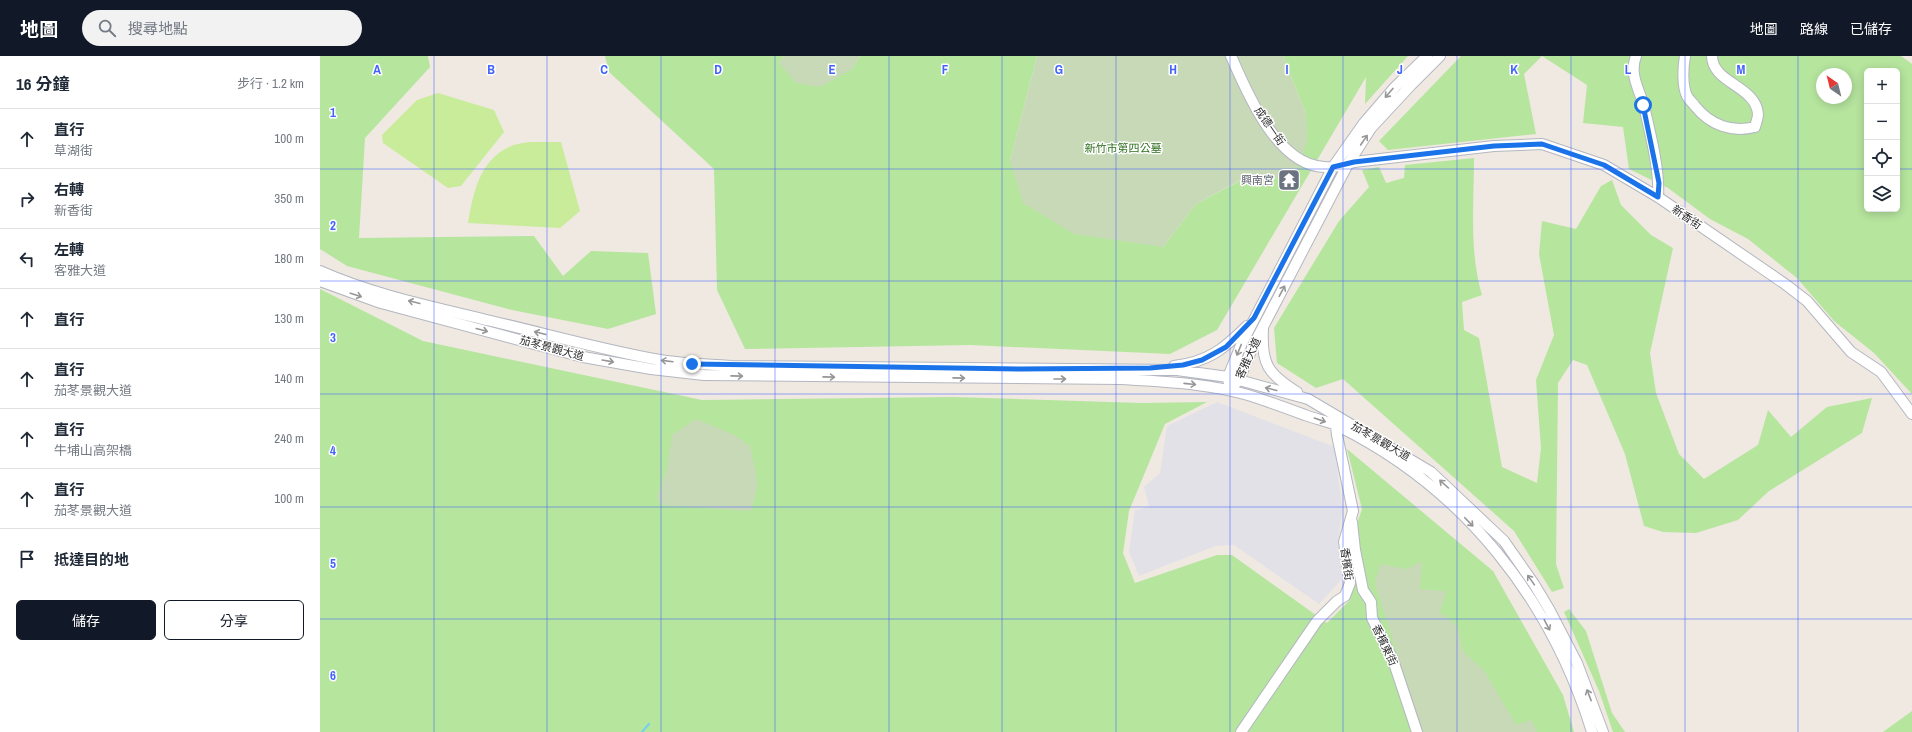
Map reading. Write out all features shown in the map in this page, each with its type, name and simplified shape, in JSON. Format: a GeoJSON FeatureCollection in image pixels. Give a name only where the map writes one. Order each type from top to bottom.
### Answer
{"type":"FeatureCollection","features":[{"type":"Feature","properties":{"kind":"street","name":"成德一街"},"geometry":{"type":"LineString","coordinates":[[1231,56],[1255,105],[1270,131],[1286,149],[1299,160],[1312,165],[1333,167]]}},
{"type":"Feature","properties":{"kind":"street","name":"客雅大道"},"geometry":{"type":"LineString","coordinates":[[1229,391],[1228,377],[1254,318],[1333,167],[1364,123],[1395,87],[1427,56]]}},
{"type":"Feature","properties":{"kind":"street","name":"客雅大道"},"geometry":{"type":"LineString","coordinates":[[1229,391],[1238,380],[1264,325],[1348,164],[1371,128],[1440,56]]}},
{"type":"Feature","properties":{"kind":"street"},"geometry":{"type":"LineString","coordinates":[[1636,56],[1633,71],[1637,89],[1643,105],[1659,183],[1658,197]]}},
{"type":"Feature","properties":{"kind":"street"},"geometry":{"type":"LineString","coordinates":[[1684,56],[1687,96],[1699,110],[1716,124],[1730,129],[1745,130],[1756,126],[1758,114],[1753,101],[1715,70],[1712,56]]}},
{"type":"Feature","properties":{"kind":"street","name":"新香街"},"geometry":{"type":"LineString","coordinates":[[1333,167],[1494,146],[1542,144],[1604,165],[1658,197],[1785,284],[1807,301],[1852,352],[1880,372],[1912,414]]}},
{"type":"Feature","properties":{"kind":"street","name":"茄苳景觀大道"},"geometry":{"type":"LineString","coordinates":[[320,271],[350,284],[385,294],[587,344],[660,360],[692,364],[790,365],[1020,374],[1190,384],[1247,395],[1340,418],[1451,503],[1497,550],[1541,614],[1568,666],[1592,732]]}},
{"type":"Feature","properties":{"kind":"street","name":"茄苳景觀大道"},"geometry":{"type":"LineString","coordinates":[[320,281],[381,303],[583,357],[651,369],[704,375],[790,376],[1020,374],[1150,368],[1228,377],[1308,399],[1431,472],[1504,541],[1549,609],[1577,664],[1603,732]]}},
{"type":"Feature","properties":{"kind":"street"},"geometry":{"type":"LineString","coordinates":[[1150,368],[1183,365],[1202,360],[1216,354],[1226,347],[1254,318]]}},
{"type":"Feature","properties":{"kind":"street"},"geometry":{"type":"LineString","coordinates":[[1264,325],[1262,350],[1265,363],[1272,374],[1280,381],[1308,399]]}},
{"type":"Feature","properties":{"kind":"street","name":"香檳街"},"geometry":{"type":"LineString","coordinates":[[1241,732],[1317,621],[1337,601],[1345,596],[1348,591],[1350,583],[1344,542],[1353,511],[1336,435],[1340,418]]}},
{"type":"Feature","properties":{"kind":"street","name":"香檳東街"},"geometry":{"type":"LineString","coordinates":[[1353,511],[1352,530],[1363,590],[1371,602],[1372,618],[1394,660],[1417,732]]}},
{"type":"Feature","properties":{"kind":"shaded area"},"geometry":{"type":"Polygon","coordinates":[[[1217,402],[1335,447],[1342,510],[1338,543],[1345,576],[1319,604],[1234,545],[1215,546],[1139,576],[1129,552],[1135,510],[1149,507],[1144,487],[1160,473],[1167,426],[1217,402]]]}},
{"type":"Feature","properties":{"kind":"green space"},"geometry":{"type":"Polygon","coordinates":[[[320,56],[428,56],[430,67],[365,138],[359,238],[534,236],[563,276],[591,251],[648,253],[656,314],[608,329],[512,310],[347,266],[320,249],[320,56]]]}},
{"type":"Feature","properties":{"kind":"green space"},"geometry":{"type":"Polygon","coordinates":[[[605,56],[784,56],[779,63],[852,69],[860,56],[1037,56],[1010,161],[1163,247],[1196,204],[1249,176],[1296,179],[1306,114],[1283,56],[1408,56],[1365,104],[1366,77],[1217,330],[1170,354],[970,345],[745,349],[717,290],[714,169],[609,72],[605,56]]]}},
{"type":"Feature","properties":{"kind":"green space"},"geometry":{"type":"Polygon","coordinates":[[[784,56],[860,56],[852,69],[820,87],[796,83],[779,63],[784,56]]]}},
{"type":"Feature","properties":{"kind":"green space","name":"新竹市第四公墓"},"geometry":{"type":"Polygon","coordinates":[[[1037,56],[1283,56],[1306,114],[1307,140],[1296,179],[1248,176],[1196,204],[1163,247],[1074,234],[1023,203],[1010,161],[1037,56]]]}},
{"type":"Feature","properties":{"kind":"green space"},"geometry":{"type":"Polygon","coordinates":[[[1461,56],[1542,56],[1524,74],[1536,134],[1388,150],[1379,141],[1461,56]]]}},
{"type":"Feature","properties":{"kind":"green space"},"geometry":{"type":"Polygon","coordinates":[[[1542,56],[1901,56],[1912,64],[1912,394],[1874,353],[1834,321],[1797,278],[1748,239],[1710,219],[1668,188],[1629,169],[1623,127],[1583,123],[1587,85],[1542,56]]]}},
{"type":"Feature","properties":{"kind":"green space"},"geometry":{"type":"Polygon","coordinates":[[[438,93],[494,110],[504,132],[461,186],[448,188],[383,143],[382,135],[417,100],[438,93]]]}},
{"type":"Feature","properties":{"kind":"green space"},"geometry":{"type":"Polygon","coordinates":[[[530,142],[561,142],[580,211],[560,228],[468,223],[475,190],[484,170],[499,153],[516,144],[530,142]]]}},
{"type":"Feature","properties":{"kind":"green space"},"geometry":{"type":"Polygon","coordinates":[[[1474,158],[1474,245],[1475,262],[1482,295],[1462,302],[1464,330],[1479,338],[1502,467],[1537,483],[1541,448],[1536,380],[1554,335],[1539,254],[1542,221],[1576,229],[1601,186],[1612,180],[1621,205],[1651,235],[1673,248],[1650,353],[1656,393],[1679,454],[1704,479],[1758,445],[1768,410],[1791,437],[1827,407],[1872,398],[1862,433],[1769,491],[1738,520],[1696,533],[1663,532],[1644,526],[1625,454],[1587,365],[1573,360],[1558,383],[1556,564],[1564,588],[1552,592],[1514,531],[1343,379],[1316,388],[1277,363],[1274,328],[1339,221],[1369,187],[1362,170],[1379,167],[1386,183],[1404,178],[1405,165],[1474,158]]]}},
{"type":"Feature","properties":{"kind":"green space"},"geometry":{"type":"Polygon","coordinates":[[[320,289],[423,341],[702,400],[952,397],[1141,403],[1207,402],[1165,424],[1129,511],[1123,553],[1135,583],[1217,555],[1232,555],[1327,623],[1350,600],[1356,576],[1350,544],[1362,509],[1347,449],[1493,571],[1563,695],[1574,732],[320,732],[320,289]]]}},
{"type":"Feature","properties":{"kind":"green space"},"geometry":{"type":"Polygon","coordinates":[[[696,419],[734,435],[750,446],[758,484],[751,511],[661,505],[657,497],[667,469],[672,435],[696,419]]]}},
{"type":"Feature","properties":{"kind":"green space"},"geometry":{"type":"Polygon","coordinates":[[[1422,561],[1420,589],[1446,591],[1440,613],[1457,625],[1463,651],[1485,672],[1516,725],[1532,720],[1537,732],[1422,732],[1375,584],[1380,564],[1407,569],[1422,561]]]}},
{"type":"Feature","properties":{"kind":"green space"},"geometry":{"type":"Polygon","coordinates":[[[1569,609],[1586,631],[1612,713],[1625,732],[1613,732],[1599,691],[1564,612],[1569,609]]]}},
{"type":"Feature","properties":{"kind":"green space"},"geometry":{"type":"Polygon","coordinates":[[[1912,711],[1912,732],[1883,732],[1912,711]]]}},
{"type":"Feature","properties":{"kind":"waterway"},"geometry":{"type":"LineString","coordinates":[[642,732],[649,724]]}},
{"type":"Feature","properties":{"kind":"place","name":"興南宮"},"geometry":{"type":"Point","coordinates":[1289,180]}},
{"type":"Feature","properties":{"kind":"route"},"geometry":{"type":"LineString","coordinates":[[692,364],[732,366],[790,365],[1020,369],[1150,368],[1183,365],[1202,360],[1216,354],[1226,347],[1254,318],[1333,167],[1354,162],[1494,146],[1542,144],[1604,165],[1658,197],[1659,183],[1643,105]]}}]}
